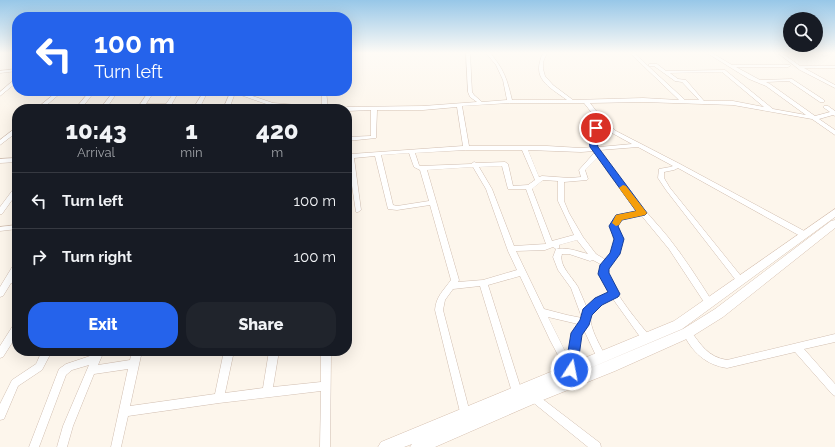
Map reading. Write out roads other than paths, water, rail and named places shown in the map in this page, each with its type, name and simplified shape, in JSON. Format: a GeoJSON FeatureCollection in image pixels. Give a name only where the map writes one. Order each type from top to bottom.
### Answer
{"type":"FeatureCollection","features":[{"type":"Feature","properties":{"kind":"main road"},"geometry":{"type":"LineString","coordinates":[[386,447],[678,325],[835,212]]}},
{"type":"Feature","properties":{"kind":"main road"},"geometry":{"type":"LineString","coordinates":[[418,447],[610,367],[687,333],[719,313],[833,227]]}},
{"type":"Feature","properties":{"kind":"street"},"geometry":{"type":"LineString","coordinates":[[469,74],[470,92],[472,96],[480,103]]}},
{"type":"Feature","properties":{"kind":"street"},"geometry":{"type":"LineString","coordinates":[[502,74],[510,101]]}},
{"type":"Feature","properties":{"kind":"street"},"geometry":{"type":"LineString","coordinates":[[541,74],[572,102]]}},
{"type":"Feature","properties":{"kind":"street"},"geometry":{"type":"LineString","coordinates":[[655,74],[683,101]]}},
{"type":"Feature","properties":{"kind":"street"},"geometry":{"type":"LineString","coordinates":[[669,74],[677,80],[684,81],[702,101]]}},
{"type":"Feature","properties":{"kind":"street"},"geometry":{"type":"LineString","coordinates":[[727,74],[773,111]]}},
{"type":"Feature","properties":{"kind":"street"},"geometry":{"type":"LineString","coordinates":[[745,74],[751,78],[761,81],[835,132]]}},
{"type":"Feature","properties":{"kind":"street"},"geometry":{"type":"LineString","coordinates":[[811,74],[835,87]]}},
{"type":"Feature","properties":{"kind":"street"},"geometry":{"type":"LineString","coordinates":[[761,81],[790,80],[822,101]]}},
{"type":"Feature","properties":{"kind":"street"},"geometry":{"type":"LineString","coordinates":[[0,95],[12,84]]}},
{"type":"Feature","properties":{"kind":"street"},"geometry":{"type":"LineString","coordinates":[[45,104],[55,96]]}},
{"type":"Feature","properties":{"kind":"street"},"geometry":{"type":"LineString","coordinates":[[82,104],[89,96]]}},
{"type":"Feature","properties":{"kind":"street"},"geometry":{"type":"LineString","coordinates":[[246,96],[274,104]]}},
{"type":"Feature","properties":{"kind":"street"},"geometry":{"type":"LineString","coordinates":[[352,109],[423,108],[510,101],[702,101],[733,103],[815,118],[834,113]]}},
{"type":"Feature","properties":{"kind":"street"},"geometry":{"type":"LineString","coordinates":[[586,102],[602,122],[614,132],[678,165],[805,235]]}},
{"type":"Feature","properties":{"kind":"street"},"geometry":{"type":"LineString","coordinates":[[460,105],[466,148]]}},
{"type":"Feature","properties":{"kind":"street"},"geometry":{"type":"LineString","coordinates":[[826,107],[834,113]]}},
{"type":"Feature","properties":{"kind":"street"},"geometry":{"type":"LineString","coordinates":[[352,139],[374,137],[374,109]]}},
{"type":"Feature","properties":{"kind":"street"},"geometry":{"type":"LineString","coordinates":[[602,122],[592,134],[592,140],[597,151],[642,213],[667,241],[709,303]]}},
{"type":"Feature","properties":{"kind":"street"},"geometry":{"type":"LineString","coordinates":[[0,143],[12,133]]}},
{"type":"Feature","properties":{"kind":"street"},"geometry":{"type":"LineString","coordinates":[[352,156],[466,148],[524,148],[597,151],[639,145]]}},
{"type":"Feature","properties":{"kind":"street"},"geometry":{"type":"LineString","coordinates":[[524,148],[538,181]]}},
{"type":"Feature","properties":{"kind":"street"},"geometry":{"type":"LineString","coordinates":[[411,151],[416,166],[423,168],[474,164],[504,164],[510,188],[528,187],[542,178],[570,180],[585,179],[582,170],[597,151]]}},
{"type":"Feature","properties":{"kind":"street"},"geometry":{"type":"LineString","coordinates":[[378,154],[390,207],[397,208],[432,203]]}},
{"type":"Feature","properties":{"kind":"street"},"geometry":{"type":"LineString","coordinates":[[1,162],[12,161]]}},
{"type":"Feature","properties":{"kind":"street"},"geometry":{"type":"LineString","coordinates":[[474,164],[489,189],[522,272],[571,370]]}},
{"type":"Feature","properties":{"kind":"street"},"geometry":{"type":"LineString","coordinates":[[678,165],[672,169],[661,170],[661,178],[668,190],[741,281]]}},
{"type":"Feature","properties":{"kind":"street"},"geometry":{"type":"LineString","coordinates":[[423,168],[432,203],[436,208],[455,280],[452,286],[444,292],[439,302],[439,310],[466,413]]}},
{"type":"Feature","properties":{"kind":"street"},"geometry":{"type":"LineString","coordinates":[[352,174],[358,210]]}},
{"type":"Feature","properties":{"kind":"street"},"geometry":{"type":"LineString","coordinates":[[561,179],[561,200],[578,237],[593,256],[607,264]]}},
{"type":"Feature","properties":{"kind":"street"},"geometry":{"type":"LineString","coordinates":[[528,187],[553,244],[559,251],[569,251],[590,258],[593,256]]}},
{"type":"Feature","properties":{"kind":"street"},"geometry":{"type":"LineString","coordinates":[[0,212],[12,195]]}},
{"type":"Feature","properties":{"kind":"street"},"geometry":{"type":"LineString","coordinates":[[642,213],[619,217],[614,226],[619,239],[615,254],[604,268],[604,274],[614,294],[646,338]]}},
{"type":"Feature","properties":{"kind":"street"},"geometry":{"type":"LineString","coordinates":[[0,229],[12,228]]}},
{"type":"Feature","properties":{"kind":"street"},"geometry":{"type":"LineString","coordinates":[[512,249],[545,247],[578,237]]}},
{"type":"Feature","properties":{"kind":"street"},"geometry":{"type":"LineString","coordinates":[[559,251],[556,257],[561,268],[574,287],[585,319],[601,357]]}},
{"type":"Feature","properties":{"kind":"street"},"geometry":{"type":"LineString","coordinates":[[452,286],[483,283],[522,272]]}},
{"type":"Feature","properties":{"kind":"street"},"geometry":{"type":"LineString","coordinates":[[0,294],[12,281]]}},
{"type":"Feature","properties":{"kind":"street"},"geometry":{"type":"LineString","coordinates":[[483,283],[517,392]]}},
{"type":"Feature","properties":{"kind":"street"},"geometry":{"type":"LineString","coordinates":[[571,370],[576,333],[585,319],[587,312],[598,302],[614,294]]}},
{"type":"Feature","properties":{"kind":"street"},"geometry":{"type":"LineString","coordinates":[[541,312],[567,319],[585,319]]}},
{"type":"Feature","properties":{"kind":"street"},"geometry":{"type":"LineString","coordinates":[[687,333],[709,360],[716,363],[727,364],[835,338]]}},
{"type":"Feature","properties":{"kind":"street"},"geometry":{"type":"LineString","coordinates":[[0,354],[12,336]]}},
{"type":"Feature","properties":{"kind":"street"},"geometry":{"type":"LineString","coordinates":[[796,347],[835,391]]}},
{"type":"Feature","properties":{"kind":"street"},"geometry":{"type":"LineString","coordinates":[[0,415],[15,383],[39,366],[44,356]]}},
{"type":"Feature","properties":{"kind":"street"},"geometry":{"type":"LineString","coordinates":[[34,447],[62,372],[69,367],[95,356]]}},
{"type":"Feature","properties":{"kind":"street"},"geometry":{"type":"LineString","coordinates":[[62,447],[68,426],[97,356]]}},
{"type":"Feature","properties":{"kind":"street"},"geometry":{"type":"LineString","coordinates":[[116,447],[137,356]]}},
{"type":"Feature","properties":{"kind":"street"},"geometry":{"type":"LineString","coordinates":[[219,398],[228,356]]}},
{"type":"Feature","properties":{"kind":"street"},"geometry":{"type":"LineString","coordinates":[[266,393],[273,356]]}},
{"type":"Feature","properties":{"kind":"street"},"geometry":{"type":"LineString","coordinates":[[325,447],[326,356]]}},
{"type":"Feature","properties":{"kind":"street"},"geometry":{"type":"LineString","coordinates":[[91,370],[135,364]]}},
{"type":"Feature","properties":{"kind":"street"},"geometry":{"type":"LineString","coordinates":[[124,412],[219,398],[326,386]]}},
{"type":"Feature","properties":{"kind":"street"},"geometry":{"type":"LineString","coordinates":[[533,398],[596,447]]}}]}
